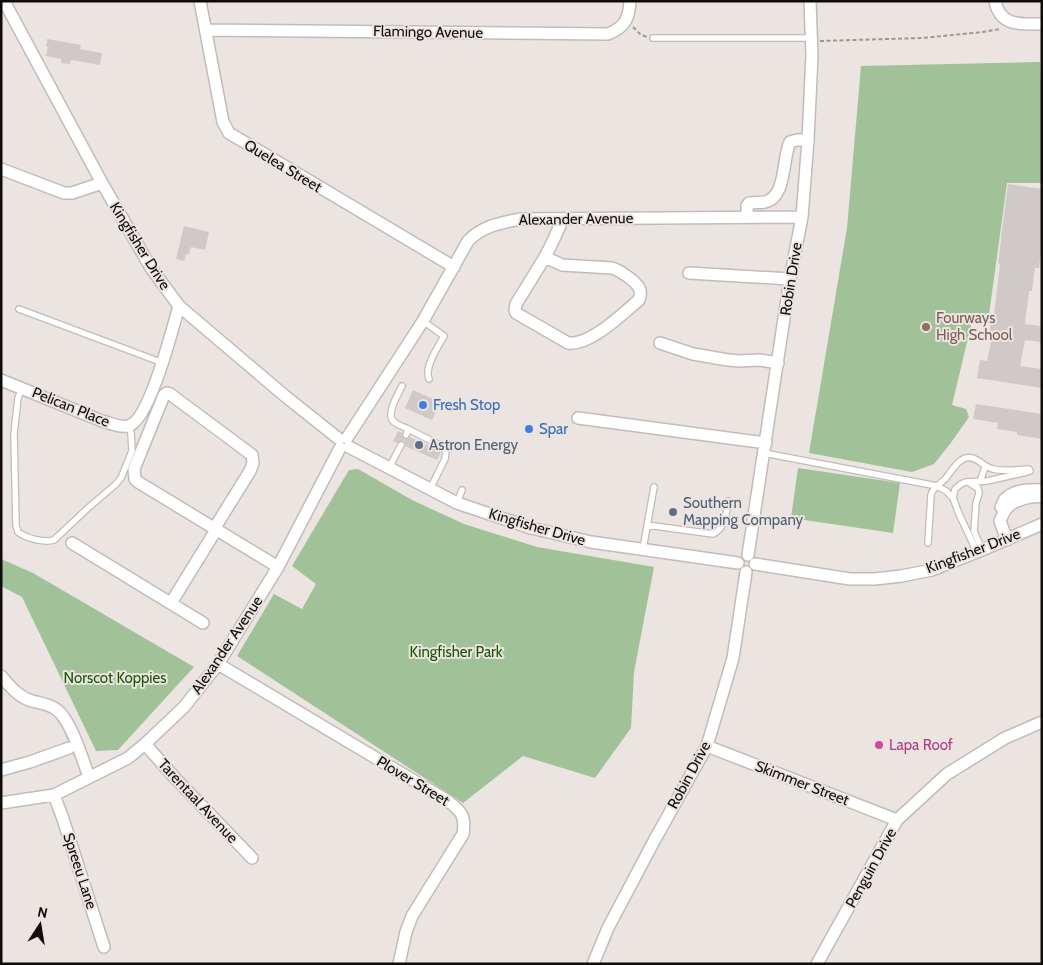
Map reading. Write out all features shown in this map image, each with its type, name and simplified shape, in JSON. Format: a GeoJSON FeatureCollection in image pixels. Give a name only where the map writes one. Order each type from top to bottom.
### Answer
{"type":"FeatureCollection","features":[{"type":"Feature","properties":{"kind":"street","name":"Kingfisher Drive"},"geometry":{"type":"LineString","coordinates":[[4,1],[102,183],[151,268],[179,306],[284,396],[344,443],[458,502],[531,528],[590,542],[643,549],[742,567]]}},
{"type":"Feature","properties":{"kind":"street","name":"Quelea Street"},"geometry":{"type":"LineString","coordinates":[[200,1],[222,122],[229,133],[454,267]]}},
{"type":"Feature","properties":{"kind":"street"},"geometry":{"type":"LineString","coordinates":[[628,19],[630,1]]}},
{"type":"Feature","properties":{"kind":"street","name":"Robin Drive"},"geometry":{"type":"LineString","coordinates":[[752,559],[765,448],[790,279],[802,217],[812,55],[810,1]]}},
{"type":"Feature","properties":{"kind":"street"},"geometry":{"type":"LineString","coordinates":[[995,1],[997,10],[1007,20],[1018,24],[1042,24]]}},
{"type":"Feature","properties":{"kind":"street","name":"Flamingo Avenue"},"geometry":{"type":"LineString","coordinates":[[206,30],[608,34],[628,19]]}},
{"type":"Feature","properties":{"kind":"street"},"geometry":{"type":"LineString","coordinates":[[747,217],[747,206],[749,203],[764,202],[771,199],[777,191],[782,180],[787,148],[790,142],[808,140]]}},
{"type":"Feature","properties":{"kind":"street"},"geometry":{"type":"LineString","coordinates":[[1,169],[64,193],[72,193],[102,183]]}},
{"type":"Feature","properties":{"kind":"street","name":"Alexander Avenue"},"geometry":{"type":"LineString","coordinates":[[1,803],[54,795],[128,758],[184,707],[218,664],[278,568],[344,443],[424,321],[468,241],[474,235],[497,223],[520,219],[802,217]]}},
{"type":"Feature","properties":{"kind":"street"},"geometry":{"type":"LineString","coordinates":[[545,257],[562,265],[616,268],[639,287],[639,300],[594,336],[574,343],[568,343],[516,313],[516,304],[545,257],[563,219]]}},
{"type":"Feature","properties":{"kind":"street"},"geometry":{"type":"LineString","coordinates":[[689,273],[790,279]]}},
{"type":"Feature","properties":{"kind":"street","name":"Pelican Place"},"geometry":{"type":"LineString","coordinates":[[1,380],[102,421],[119,426],[129,426],[143,412],[163,363],[179,306]]}},
{"type":"Feature","properties":{"kind":"street"},"geometry":{"type":"LineString","coordinates":[[660,343],[694,354],[719,359],[760,360],[778,363]]}},
{"type":"Feature","properties":{"kind":"street"},"geometry":{"type":"LineString","coordinates":[[171,603],[215,529],[250,471],[253,463],[252,455],[244,448],[167,393],[164,395],[134,469],[135,479],[138,482],[215,529],[278,568]]}},
{"type":"Feature","properties":{"kind":"street"},"geometry":{"type":"LineString","coordinates":[[578,418],[765,448]]}},
{"type":"Feature","properties":{"kind":"street"},"geometry":{"type":"LineString","coordinates":[[1007,540],[1000,521],[1000,511],[1004,500],[1022,491],[1042,490]]}},
{"type":"Feature","properties":{"kind":"street"},"geometry":{"type":"LineString","coordinates":[[1000,521],[1008,506],[1022,499],[1042,497]]}},
{"type":"Feature","properties":{"kind":"street","name":"Kingfisher Drive"},"geometry":{"type":"LineString","coordinates":[[752,559],[850,579],[901,576],[932,570],[1042,524]]}},
{"type":"Feature","properties":{"kind":"street"},"geometry":{"type":"LineString","coordinates":[[72,543],[203,623]]}},
{"type":"Feature","properties":{"kind":"street"},"geometry":{"type":"LineString","coordinates":[[742,567],[752,570],[752,559]]}},
{"type":"Feature","properties":{"kind":"street","name":"Robin Drive"},"geometry":{"type":"LineString","coordinates":[[593,964],[608,928],[707,746],[733,658],[742,567]]}},
{"type":"Feature","properties":{"kind":"street","name":"Plover Street"},"geometry":{"type":"LineString","coordinates":[[218,664],[448,801],[458,809],[464,819],[463,834],[412,916],[406,932],[399,964]]}},
{"type":"Feature","properties":{"kind":"street"},"geometry":{"type":"LineString","coordinates":[[1,676],[13,690],[24,698],[53,707],[61,713],[68,724],[89,777]]}},
{"type":"Feature","properties":{"kind":"street","name":"Penguin Drive"},"geometry":{"type":"LineString","coordinates":[[817,964],[897,820],[947,774],[1005,738],[1042,722]]}},
{"type":"Feature","properties":{"kind":"street","name":"Tarentaal Avenue"},"geometry":{"type":"LineString","coordinates":[[145,744],[252,858]]}},
{"type":"Feature","properties":{"kind":"street","name":"Skimmer Street"},"geometry":{"type":"LineString","coordinates":[[707,746],[897,820]]}},
{"type":"Feature","properties":{"kind":"street"},"geometry":{"type":"LineString","coordinates":[[1,770],[69,748]]}},
{"type":"Feature","properties":{"kind":"street","name":"Spreeu Lane"},"geometry":{"type":"LineString","coordinates":[[54,795],[104,948]]}},
{"type":"Feature","properties":{"kind":"lane"},"geometry":{"type":"LineString","coordinates":[[654,38],[811,40]]}},
{"type":"Feature","properties":{"kind":"lane"},"geometry":{"type":"LineString","coordinates":[[19,309],[163,363]]}},
{"type":"Feature","properties":{"kind":"lane"},"geometry":{"type":"LineString","coordinates":[[424,321],[444,336],[428,368],[428,379]]}},
{"type":"Feature","properties":{"kind":"lane"},"geometry":{"type":"LineString","coordinates":[[402,386],[391,410],[390,417],[392,421],[407,432],[442,446],[446,451],[445,459],[430,489]]}},
{"type":"Feature","properties":{"kind":"lane"},"geometry":{"type":"LineString","coordinates":[[22,388],[18,398],[14,434],[16,525],[18,532],[23,535],[48,542],[54,540],[116,485],[121,478],[132,451],[129,426]]}},
{"type":"Feature","properties":{"kind":"lane"},"geometry":{"type":"LineString","coordinates":[[390,468],[402,445]]}},
{"type":"Feature","properties":{"kind":"lane"},"geometry":{"type":"LineString","coordinates":[[765,448],[937,486],[953,498],[959,514],[980,551]]}},
{"type":"Feature","properties":{"kind":"lane"},"geometry":{"type":"LineString","coordinates":[[928,543],[932,490],[946,479],[955,465],[964,459],[971,458],[977,460],[985,467],[997,470],[1029,469],[1030,471],[987,482],[966,482],[955,489],[953,498]]}},
{"type":"Feature","properties":{"kind":"lane"},"geometry":{"type":"LineString","coordinates":[[980,482],[985,467]]}},
{"type":"Feature","properties":{"kind":"lane"},"geometry":{"type":"LineString","coordinates":[[966,482],[978,488],[974,531],[980,551]]}},
{"type":"Feature","properties":{"kind":"lane"},"geometry":{"type":"LineString","coordinates":[[643,549],[654,487]]}},
{"type":"Feature","properties":{"kind":"lane"},"geometry":{"type":"LineString","coordinates":[[458,502],[462,490]]}},
{"type":"Feature","properties":{"kind":"lane"},"geometry":{"type":"LineString","coordinates":[[647,525],[713,534],[721,529],[724,524],[728,501]]}},
{"type":"Feature","properties":{"kind":"path"},"geometry":{"type":"LineString","coordinates":[[628,19],[640,34],[654,38]]}},
{"type":"Feature","properties":{"kind":"path"},"geometry":{"type":"LineString","coordinates":[[811,40],[922,38],[983,32],[999,29],[1007,20]]}},
{"type":"Feature","properties":{"kind":"green space"},"geometry":{"type":"Polygon","coordinates":[[[1040,62],[1042,183],[1007,183],[989,315],[974,313],[952,405],[966,409],[969,417],[934,464],[912,472],[809,453],[847,228],[861,66],[1040,62]]]}},
{"type":"Feature","properties":{"kind":"green space"},"geometry":{"type":"Polygon","coordinates":[[[798,468],[900,483],[893,533],[791,518],[798,468]]]}},
{"type":"Feature","properties":{"kind":"green space","name":"Kingfisher Park"},"geometry":{"type":"Polygon","coordinates":[[[358,469],[412,500],[464,524],[537,547],[654,567],[634,672],[631,728],[595,778],[523,756],[463,803],[237,656],[274,594],[302,609],[316,584],[292,566],[349,470],[358,469]]]}},
{"type":"Feature","properties":{"kind":"green space","name":"Norscot Koppies"},"geometry":{"type":"Polygon","coordinates":[[[1,559],[33,573],[194,667],[118,750],[96,751],[22,597],[1,586],[1,559]]]}},
{"type":"Feature","properties":{"kind":"building"},"geometry":{"type":"Polygon","coordinates":[[[47,39],[81,45],[80,49],[102,53],[100,65],[71,60],[70,64],[61,63],[61,59],[46,56],[47,39]]]}},
{"type":"Feature","properties":{"kind":"building"},"geometry":{"type":"Polygon","coordinates":[[[1008,184],[1042,189],[1042,242],[1039,268],[1035,268],[1032,291],[1029,291],[1025,324],[1042,326],[1042,342],[1025,340],[1020,366],[1042,369],[1042,388],[977,378],[980,360],[987,361],[992,337],[989,337],[991,315],[994,315],[1000,264],[998,263],[1008,184]]]}},
{"type":"Feature","properties":{"kind":"building"},"geometry":{"type":"Polygon","coordinates":[[[184,226],[209,232],[205,250],[191,247],[184,261],[176,259],[184,226]]]}},
{"type":"Feature","properties":{"kind":"building","name":"Fresh Stop"},"geometry":{"type":"Polygon","coordinates":[[[413,390],[440,402],[432,420],[405,408],[413,390]]]}},
{"type":"Feature","properties":{"kind":"building"},"geometry":{"type":"Polygon","coordinates":[[[976,404],[1042,414],[1042,439],[1017,435],[1017,432],[997,429],[998,423],[973,419],[976,404]]]}},
{"type":"Feature","properties":{"kind":"building"},"geometry":{"type":"Polygon","coordinates":[[[398,431],[402,433],[404,439],[410,437],[439,450],[441,452],[437,460],[405,446],[403,441],[397,443],[393,441],[398,431]]]}},
{"type":"Feature","properties":{"kind":"place","name":"Fourways High School"},"geometry":{"type":"Point","coordinates":[926,327]}},
{"type":"Feature","properties":{"kind":"place","name":"Fresh Stop"},"geometry":{"type":"Point","coordinates":[423,405]}},
{"type":"Feature","properties":{"kind":"place","name":"Spar"},"geometry":{"type":"Point","coordinates":[529,429]}},
{"type":"Feature","properties":{"kind":"place","name":"Astron Energy"},"geometry":{"type":"Point","coordinates":[419,445]}},
{"type":"Feature","properties":{"kind":"place","name":"Southern Mapping Company"},"geometry":{"type":"Point","coordinates":[673,512]}},
{"type":"Feature","properties":{"kind":"place","name":"Lapa Roof"},"geometry":{"type":"Point","coordinates":[879,745]}}]}
